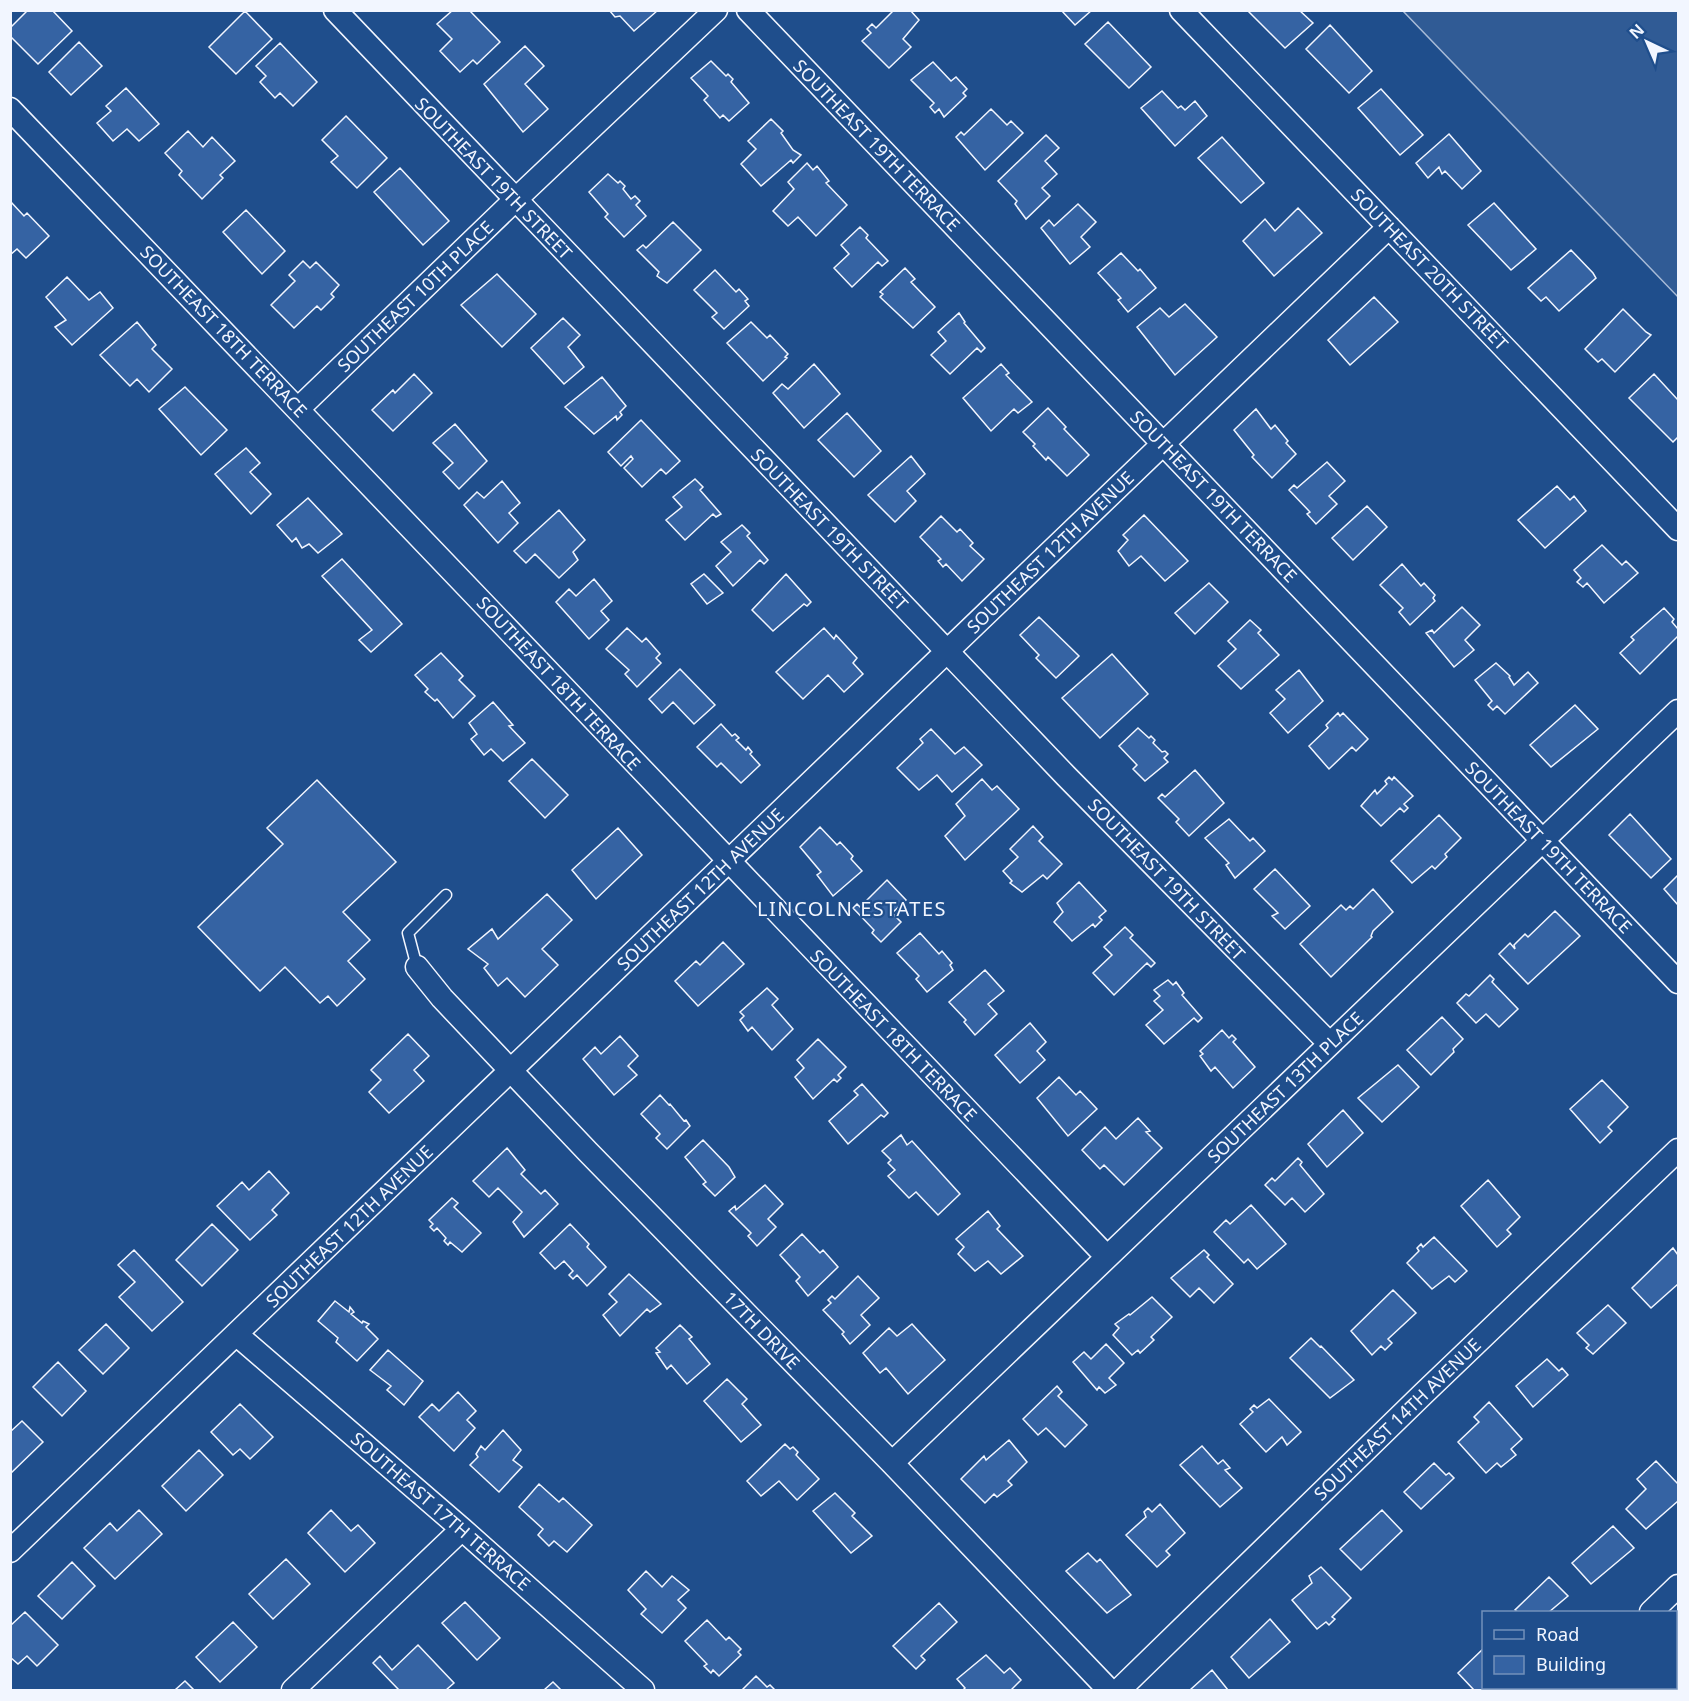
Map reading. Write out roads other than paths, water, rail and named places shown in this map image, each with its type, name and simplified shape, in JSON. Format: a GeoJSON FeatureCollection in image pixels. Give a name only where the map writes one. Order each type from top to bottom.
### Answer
{"type":"FeatureCollection","features":[{"type":"Feature","properties":{"kind":"street","name":"SOUTHEAST 19TH STREET"},"geometry":{"type":"LineString","coordinates":[[334,10],[1066,776],[1330,1044]]}},
{"type":"Feature","properties":{"kind":"street","name":"SOUTHEAST 10TH PLACE"},"geometry":{"type":"LineString","coordinates":[[298,408],[716,10]]}},
{"type":"Feature","properties":{"kind":"street","name":"SOUTHEAST 19TH TERRACE"},"geometry":{"type":"LineString","coordinates":[[748,10],[1678,982]]}},
{"type":"Feature","properties":{"kind":"street","name":"SOUTHEAST 20TH STREET"},"geometry":{"type":"LineString","coordinates":[[1181,10],[1678,529]]}},
{"type":"Feature","properties":{"kind":"street","name":"SOUTHEAST 18TH TERRACE"},"geometry":{"type":"LineString","coordinates":[[10,109],[1107,1257]]}},
{"type":"Feature","properties":{"kind":"street","name":"SOUTHEAST 12TH AVENUE"},"geometry":{"type":"LineString","coordinates":[[10,1551],[1389,227]]}},
{"type":"Feature","properties":{"kind":"street","name":"SOUTHEAST 13TH PLACE"},"geometry":{"type":"LineString","coordinates":[[892,1463],[1678,711]]}},
{"type":"Feature","properties":{"kind":"street","name":"17TH DRIVE"},"geometry":{"type":"LineString","coordinates":[[417,967],[442,998],[588,1152],[892,1463],[1109,1690]]}},
{"type":"Feature","properties":{"kind":"street","name":"SOUTHEAST 14TH AVENUE"},"geometry":{"type":"LineString","coordinates":[[1119,1690],[1678,1150]]}},
{"type":"Feature","properties":{"kind":"street","name":"SOUTHEAST 17TH TERRACE"},"geometry":{"type":"LineString","coordinates":[[236,1334],[462,1529],[643,1690]]}},
{"type":"Feature","properties":{"kind":"street"},"geometry":{"type":"LineString","coordinates":[[293,1690],[462,1529]]}},
{"type":"Feature","properties":{"kind":"street"},"geometry":{"type":"LineString","coordinates":[[1652,1611],[1678,1586]]}},
{"type":"Feature","properties":{"kind":"lane"},"geometry":{"type":"LineString","coordinates":[[417,967],[408,933],[446,895]]}},
{"type":"Feature","properties":{"kind":"district","name":"LINCOLN ESTATES"},"geometry":{"type":"Point","coordinates":[852,908]}}]}
